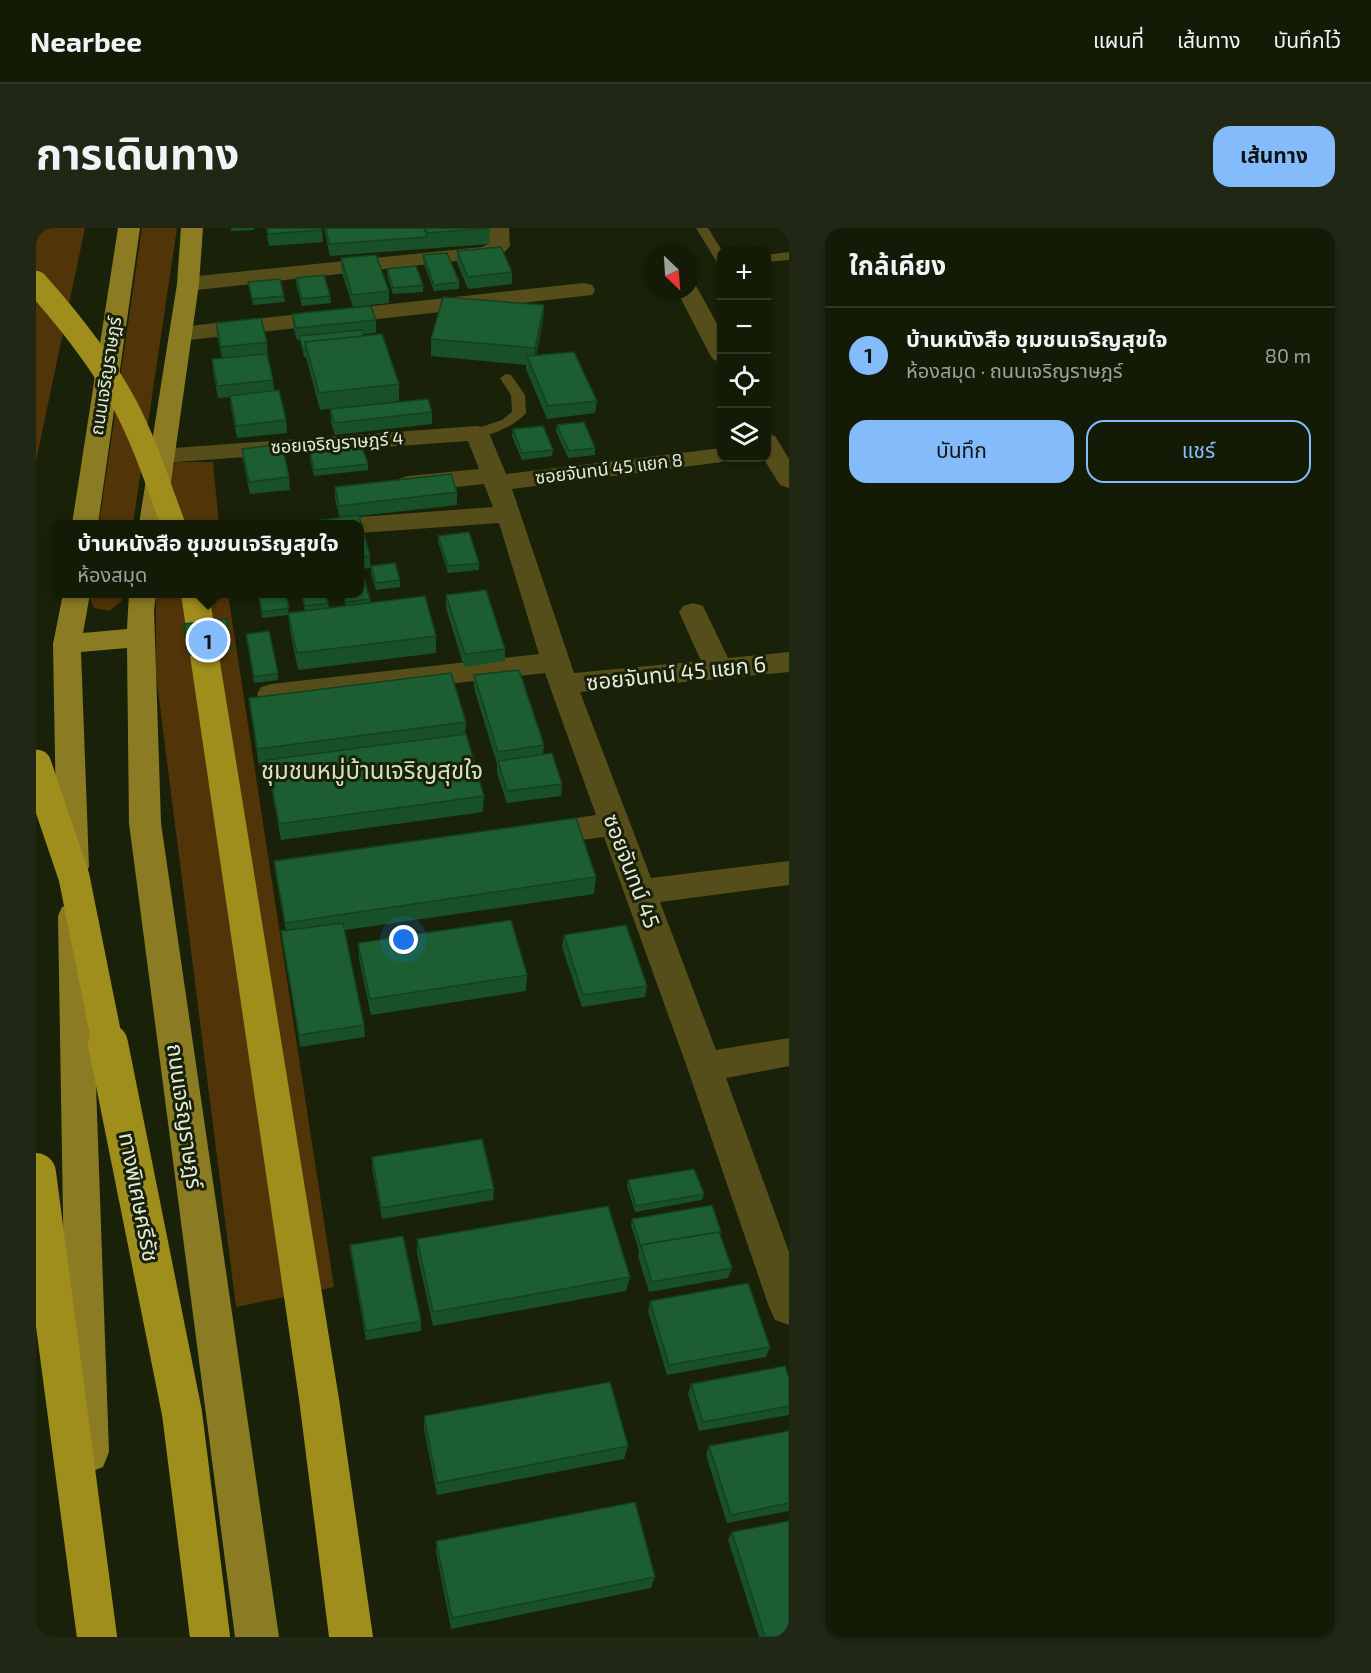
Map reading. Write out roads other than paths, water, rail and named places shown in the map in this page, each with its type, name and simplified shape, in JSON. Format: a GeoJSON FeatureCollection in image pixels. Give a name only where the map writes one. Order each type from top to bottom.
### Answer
{"type":"FeatureCollection","features":[{"type":"Feature","properties":{"kind":"highway"},"geometry":{"type":"LineString","coordinates":[[36,283],[68,318],[125,403],[141,438],[171,520]]}},
{"type":"Feature","properties":{"kind":"highway"},"geometry":{"type":"LineString","coordinates":[[196,598],[318,1398],[351,1637]]}},
{"type":"Feature","properties":{"kind":"highway","name":"ทางพิเศษศรีรัช"},"geometry":{"type":"LineString","coordinates":[[36,765],[74,877],[182,1413],[210,1637]]}},
{"type":"Feature","properties":{"kind":"highway"},"geometry":{"type":"LineString","coordinates":[[36,1173],[95,1637]]}},
{"type":"Feature","properties":{"kind":"main road","name":"ถนนเจริญราษฎร์"},"geometry":{"type":"LineString","coordinates":[[86,520],[129,228]]}},
{"type":"Feature","properties":{"kind":"main road"},"geometry":{"type":"LineString","coordinates":[[153,520],[188,284],[192,228]]}},
{"type":"Feature","properties":{"kind":"main road"},"geometry":{"type":"LineString","coordinates":[[75,598],[67,644],[95,1637]]}},
{"type":"Feature","properties":{"kind":"main road","name":"ถนนเจริญราษฎร์"},"geometry":{"type":"LineString","coordinates":[[142,598],[145,822],[256,1637]]}},
{"type":"Feature","properties":{"kind":"main road"},"geometry":{"type":"LineString","coordinates":[[67,644],[141,637]]}},
{"type":"Feature","properties":{"kind":"street"},"geometry":{"type":"LineString","coordinates":[[188,284],[482,253],[493,251],[499,246],[498,228]]}},
{"type":"Feature","properties":{"kind":"street"},"geometry":{"type":"LineString","coordinates":[[180,334],[584,290]]}},
{"type":"Feature","properties":{"kind":"street"},"geometry":{"type":"LineString","coordinates":[[693,300],[721,354]]}},
{"type":"Feature","properties":{"kind":"street","name":"ซอยเจริญราษฎร์ 4"},"geometry":{"type":"LineString","coordinates":[[161,456],[477,433]]}},
{"type":"Feature","properties":{"kind":"street","name":"ซอยจันทน์ 45"},"geometry":{"type":"LineString","coordinates":[[477,433],[509,514],[560,673],[613,824],[641,892],[788,1302]]}},
{"type":"Feature","properties":{"kind":"street"},"geometry":{"type":"LineString","coordinates":[[773,446],[789,480]]}},
{"type":"Feature","properties":{"kind":"street","name":"ซอยจันทน์ 45 แยก 8"},"geometry":{"type":"LineString","coordinates":[[383,487],[495,479],[717,456]]}},
{"type":"Feature","properties":{"kind":"street"},"geometry":{"type":"LineString","coordinates":[[364,525],[509,514]]}},
{"type":"Feature","properties":{"kind":"street"},"geometry":{"type":"LineString","coordinates":[[693,612],[718,669]]}},
{"type":"Feature","properties":{"kind":"street","name":"ซอยจันทน์ 45 แยก 6"},"geometry":{"type":"LineString","coordinates":[[271,694],[560,673],[718,669],[789,662]]}},
{"type":"Feature","properties":{"kind":"street"},"geometry":{"type":"LineString","coordinates":[[507,837],[613,824]]}},
{"type":"Feature","properties":{"kind":"street"},"geometry":{"type":"LineString","coordinates":[[641,892],[789,873]]}},
{"type":"Feature","properties":{"kind":"street"},"geometry":{"type":"LineString","coordinates":[[705,1067],[789,1052]]}},
{"type":"Feature","properties":{"kind":"lane"},"geometry":{"type":"LineString","coordinates":[[702,228],[717,253]]}},
{"type":"Feature","properties":{"kind":"lane"},"geometry":{"type":"LineString","coordinates":[[771,258],[789,256]]}},
{"type":"Feature","properties":{"kind":"lane"},"geometry":{"type":"LineString","coordinates":[[477,433],[507,423],[519,412],[518,395],[506,378]]}},
{"type":"Feature","properties":{"kind":"place","name":"บ้านหนังสือ ชุมชนเจริญสุขใจ"},"geometry":{"type":"Point","coordinates":[208,640]}},
{"type":"Feature","properties":{"kind":"district","name":"ชุมชนหมู่บ้านเจริญสุขใจ"},"geometry":{"type":"Point","coordinates":[372,771]}}]}
